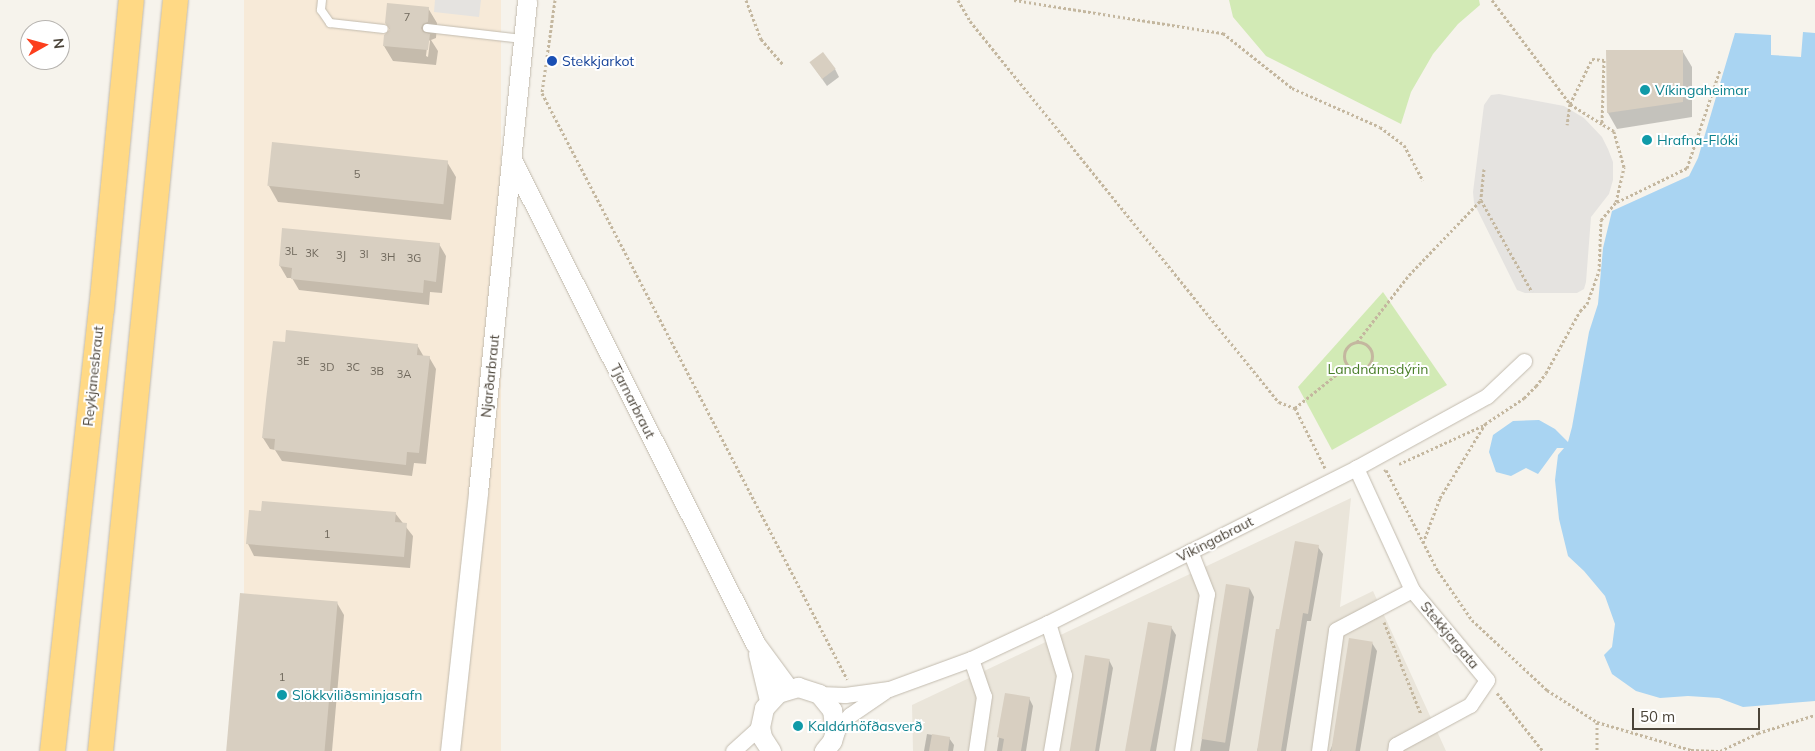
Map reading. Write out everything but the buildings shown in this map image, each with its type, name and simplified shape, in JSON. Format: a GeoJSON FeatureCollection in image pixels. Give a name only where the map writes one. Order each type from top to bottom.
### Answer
{"type":"FeatureCollection","features":[{"type":"Feature","properties":{"kind":"highway","name":"Reykjanesbraut"},"geometry":{"type":"LineString","coordinates":[[52,751],[101,308],[130,0]]}},
{"type":"Feature","properties":{"kind":"highway"},"geometry":{"type":"LineString","coordinates":[[100,751],[175,0]]}},
{"type":"Feature","properties":{"kind":"street","name":"Njarðarbraut"},"geometry":{"type":"LineString","coordinates":[[450,751],[527,0]]}},
{"type":"Feature","properties":{"kind":"street","name":"Tjarnarbraut"},"geometry":{"type":"LineString","coordinates":[[512,158],[755,643],[788,688]]}},
{"type":"Feature","properties":{"kind":"street","name":"Vikingabraut"},"geometry":{"type":"LineString","coordinates":[[819,694],[852,694],[889,688],[971,659],[1048,623],[1331,481],[1359,475],[1487,396],[1524,361]]}},
{"type":"Feature","properties":{"kind":"street","name":"Stekkjargata"},"geometry":{"type":"LineString","coordinates":[[1359,475],[1412,590],[1487,680],[1470,704],[1396,745],[1395,751]]}},
{"type":"Feature","properties":{"kind":"street"},"geometry":{"type":"LineString","coordinates":[[1182,751],[1207,594],[1190,552]]}},
{"type":"Feature","properties":{"kind":"street","name":"Stekkjargata"},"geometry":{"type":"LineString","coordinates":[[1319,751],[1336,630],[1412,590]]}},
{"type":"Feature","properties":{"kind":"street"},"geometry":{"type":"LineString","coordinates":[[1048,623],[1064,675],[1051,751]]}},
{"type":"Feature","properties":{"kind":"street","name":"Tjarnarbraut"},"geometry":{"type":"LineString","coordinates":[[755,643],[769,700]]}},
{"type":"Feature","properties":{"kind":"street"},"geometry":{"type":"LineString","coordinates":[[971,659],[984,696],[976,751]]}},
{"type":"Feature","properties":{"kind":"street"},"geometry":{"type":"LineString","coordinates":[[771,751],[762,737],[760,718],[769,700],[788,688],[809,689],[819,694],[832,710],[835,730],[825,750]]}},
{"type":"Feature","properties":{"kind":"street","name":"Vikingabraut"},"geometry":{"type":"LineString","coordinates":[[835,730],[850,714],[889,688]]}},
{"type":"Feature","properties":{"kind":"street"},"geometry":{"type":"LineString","coordinates":[[733,751],[760,728]]}},
{"type":"Feature","properties":{"kind":"lane"},"geometry":{"type":"LineString","coordinates":[[322,0],[321,10],[330,23],[384,30]]}},
{"type":"Feature","properties":{"kind":"lane"},"geometry":{"type":"LineString","coordinates":[[427,28],[523,39]]}},
{"type":"Feature","properties":{"kind":"path"},"geometry":{"type":"LineString","coordinates":[[555,0],[542,93],[841,666],[852,694]]}},
{"type":"Feature","properties":{"kind":"path"},"geometry":{"type":"LineString","coordinates":[[746,0],[760,39],[783,64]]}},
{"type":"Feature","properties":{"kind":"path"},"geometry":{"type":"LineString","coordinates":[[958,0],[970,21],[1279,402],[1295,408],[1331,481]]}},
{"type":"Feature","properties":{"kind":"path"},"geometry":{"type":"LineString","coordinates":[[1014,0],[1223,33],[1292,88],[1380,127],[1404,145],[1423,180]]}},
{"type":"Feature","properties":{"kind":"path"},"geometry":{"type":"LineString","coordinates":[[1492,0],[1570,104],[1614,131],[1624,167],[1616,202]]}},
{"type":"Feature","properties":{"kind":"path"},"geometry":{"type":"LineString","coordinates":[[1567,125],[1570,104],[1592,59],[1604,60],[1602,124]]}},
{"type":"Feature","properties":{"kind":"path"},"geometry":{"type":"LineString","coordinates":[[1359,475],[1386,470],[1484,424],[1524,398],[1546,373],[1580,311],[1587,304],[1599,271],[1601,220],[1616,202],[1687,168],[1720,70]]}},
{"type":"Feature","properties":{"kind":"path"},"geometry":{"type":"LineString","coordinates":[[1484,169],[1481,200],[1532,292]]}},
{"type":"Feature","properties":{"kind":"path"},"geometry":{"type":"LineString","coordinates":[[1357,342],[1367,345],[1370,349],[1372,360],[1361,370],[1351,369],[1347,366],[1344,353],[1349,345],[1357,342],[1409,274],[1481,200]]}},
{"type":"Feature","properties":{"kind":"path"},"geometry":{"type":"LineString","coordinates":[[1295,408],[1347,366]]}},
{"type":"Feature","properties":{"kind":"path"},"geometry":{"type":"LineString","coordinates":[[1423,542],[1440,498],[1484,424]]}},
{"type":"Feature","properties":{"kind":"path"},"geometry":{"type":"LineString","coordinates":[[1386,470],[1438,571],[1472,620],[1547,690],[1597,722],[1692,750],[1719,751],[1758,733],[1815,716]]}},
{"type":"Feature","properties":{"kind":"path"},"geometry":{"type":"LineString","coordinates":[[1377,608],[1428,728]]}},
{"type":"Feature","properties":{"kind":"path"},"geometry":{"type":"LineString","coordinates":[[1487,680],[1543,751]]}},
{"type":"Feature","properties":{"kind":"path"},"geometry":{"type":"LineString","coordinates":[[1597,722],[1598,751]]}},
{"type":"Feature","properties":{"kind":"shaded area"},"geometry":{"type":"Polygon","coordinates":[[[244,0],[501,0],[501,751],[244,751],[244,0]]]}},
{"type":"Feature","properties":{"kind":"shaded area"},"geometry":{"type":"Polygon","coordinates":[[[435,0],[481,0],[479,17],[434,12],[435,0]]]}},
{"type":"Feature","properties":{"kind":"shaded area"},"geometry":{"type":"Polygon","coordinates":[[[1499,94],[1564,106],[1584,118],[1602,137],[1608,149],[1613,162],[1613,180],[1609,194],[1591,217],[1586,282],[1584,289],[1577,293],[1525,293],[1517,290],[1474,203],[1473,192],[1484,105],[1491,95],[1499,94]]]}},
{"type":"Feature","properties":{"kind":"shaded area"},"geometry":{"type":"Polygon","coordinates":[[[1351,498],[1340,607],[1373,591],[1446,751],[913,751],[912,705],[1351,498]]]}},
{"type":"Feature","properties":{"kind":"green space"},"geometry":{"type":"Polygon","coordinates":[[[1229,0],[1479,0],[1480,5],[1458,24],[1433,54],[1411,92],[1401,124],[1266,56],[1233,17],[1229,0]]]}},
{"type":"Feature","properties":{"kind":"green space","name":"Landnámsdýrin"},"geometry":{"type":"Polygon","coordinates":[[[1383,292],[1447,385],[1332,450],[1298,387],[1383,292]]]}},
{"type":"Feature","properties":{"kind":"water"},"geometry":{"type":"Polygon","coordinates":[[[1803,32],[1815,33],[1815,701],[1743,707],[1719,698],[1688,696],[1660,698],[1636,691],[1612,674],[1604,655],[1612,647],[1615,624],[1605,596],[1584,571],[1568,556],[1559,519],[1555,480],[1558,455],[1564,448],[1557,448],[1538,474],[1526,468],[1511,476],[1496,472],[1489,452],[1493,435],[1513,421],[1539,420],[1555,429],[1568,442],[1589,332],[1598,304],[1603,248],[1612,211],[1689,176],[1698,158],[1735,33],[1771,35],[1771,55],[1801,57],[1803,32]]]}},
{"type":"Feature","properties":{"kind":"place","name":"Stekkjarkot"},"geometry":{"type":"Point","coordinates":[552,61]}},
{"type":"Feature","properties":{"kind":"place","name":"Víkingaheimar"},"geometry":{"type":"Point","coordinates":[1645,90]}},
{"type":"Feature","properties":{"kind":"place","name":"Hrafna-Flóki"},"geometry":{"type":"Point","coordinates":[1647,140]}},
{"type":"Feature","properties":{"kind":"place","name":"Slökkviliðsminjasafn"},"geometry":{"type":"Point","coordinates":[282,695]}},
{"type":"Feature","properties":{"kind":"place","name":"Kaldárhöfðasverð"},"geometry":{"type":"Point","coordinates":[798,726]}}]}
